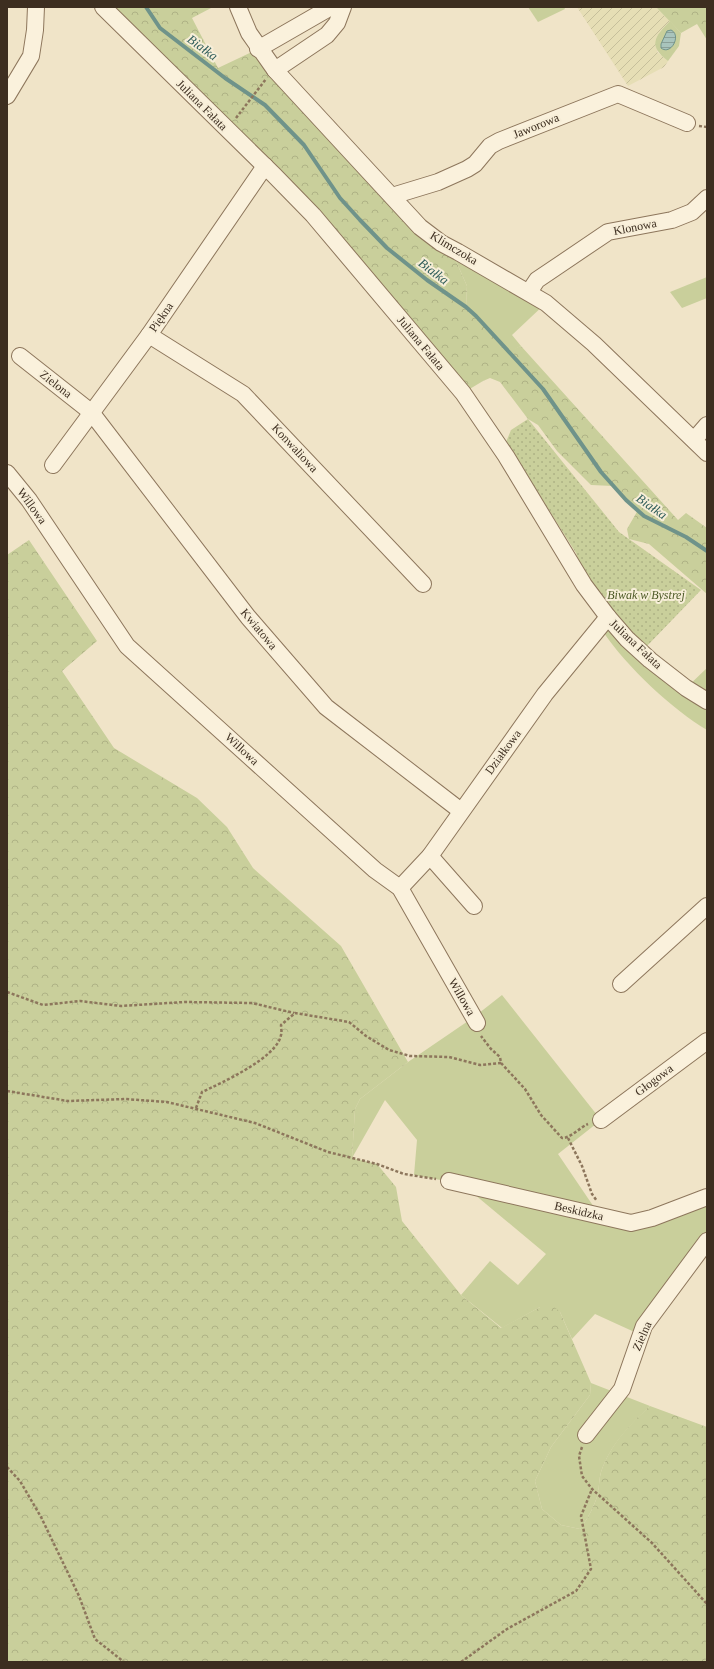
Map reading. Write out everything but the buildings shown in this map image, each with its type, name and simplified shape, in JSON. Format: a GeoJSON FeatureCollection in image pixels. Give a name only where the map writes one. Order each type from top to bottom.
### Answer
{"type":"FeatureCollection","features":[{"type":"Feature","properties":{"kind":"street"},"geometry":{"type":"LineString","coordinates":[[7,96],[31,56],[35,30],[36,7]]}},
{"type":"Feature","properties":{"kind":"street","name":"Juliana Fałata"},"geometry":{"type":"LineString","coordinates":[[103,7],[313,215],[463,393],[506,456],[584,585],[608,618],[627,639],[650,660],[686,688],[707,701]]}},
{"type":"Feature","properties":{"kind":"street","name":"Klimczoka"},"geometry":{"type":"LineString","coordinates":[[238,7],[249,33],[258,49],[275,70],[420,227],[441,243],[546,303],[594,344],[707,453]]}},
{"type":"Feature","properties":{"kind":"street"},"geometry":{"type":"LineString","coordinates":[[258,49],[331,7]]}},
{"type":"Feature","properties":{"kind":"street"},"geometry":{"type":"LineString","coordinates":[[275,70],[327,35],[337,23],[343,7]]}},
{"type":"Feature","properties":{"kind":"street","name":"Jaworowa"},"geometry":{"type":"LineString","coordinates":[[392,196],[438,182],[467,169],[475,164],[490,146],[499,141],[618,94],[687,123]]}},
{"type":"Feature","properties":{"kind":"street","name":"Piękna"},"geometry":{"type":"LineString","coordinates":[[53,465],[149,335],[265,166]]}},
{"type":"Feature","properties":{"kind":"street","name":"Klonowa"},"geometry":{"type":"LineString","coordinates":[[529,292],[537,280],[608,232],[672,220],[692,212],[707,198]]}},
{"type":"Feature","properties":{"kind":"street","name":"Konwaliowa"},"geometry":{"type":"LineString","coordinates":[[149,335],[243,394],[423,584]]}},
{"type":"Feature","properties":{"kind":"street","name":"Zielona"},"geometry":{"type":"LineString","coordinates":[[20,356],[91,412]]}},
{"type":"Feature","properties":{"kind":"street","name":"Kwiatowa"},"geometry":{"type":"LineString","coordinates":[[91,412],[248,617],[326,707],[461,811]]}},
{"type":"Feature","properties":{"kind":"street"},"geometry":{"type":"LineString","coordinates":[[694,440],[707,425]]}},
{"type":"Feature","properties":{"kind":"street","name":"Willowa"},"geometry":{"type":"LineString","coordinates":[[7,473],[29,500],[127,646],[375,870],[400,888],[477,1022]]}},
{"type":"Feature","properties":{"kind":"street","name":"Działkowa"},"geometry":{"type":"LineString","coordinates":[[400,888],[430,856],[545,694],[608,618]]}},
{"type":"Feature","properties":{"kind":"street"},"geometry":{"type":"LineString","coordinates":[[430,856],[474,906]]}},
{"type":"Feature","properties":{"kind":"street"},"geometry":{"type":"LineString","coordinates":[[621,984],[707,906]]}},
{"type":"Feature","properties":{"kind":"street","name":"Głogowa"},"geometry":{"type":"LineString","coordinates":[[602,1120],[707,1041]]}},
{"type":"Feature","properties":{"kind":"street","name":"Beskidzka"},"geometry":{"type":"LineString","coordinates":[[449,1181],[631,1223],[652,1218],[707,1197]]}},
{"type":"Feature","properties":{"kind":"street","name":"Zielna"},"geometry":{"type":"LineString","coordinates":[[586,1435],[622,1389],[644,1326],[707,1241]]}},
{"type":"Feature","properties":{"kind":"path"},"geometry":{"type":"LineString","coordinates":[[243,109],[260,87]]}},
{"type":"Feature","properties":{"kind":"path"},"geometry":{"type":"LineString","coordinates":[[7,992],[43,1005],[80,1001],[121,1006],[185,1002],[252,1002],[294,1014],[349,1022],[366,1036],[389,1050],[410,1056],[449,1057],[480,1065],[501,1063]]}},
{"type":"Feature","properties":{"kind":"path"},"geometry":{"type":"LineString","coordinates":[[196,1108],[202,1092],[256,1063],[276,1046],[281,1036],[281,1026],[294,1014]]}},
{"type":"Feature","properties":{"kind":"path"},"geometry":{"type":"LineString","coordinates":[[477,1022],[482,1038],[500,1057],[501,1063],[525,1089],[541,1115],[562,1138],[568,1138],[580,1128],[595,1121],[602,1120]]}},
{"type":"Feature","properties":{"kind":"path"},"geometry":{"type":"LineString","coordinates":[[7,1091],[68,1101],[125,1099],[167,1102],[255,1123],[328,1152],[377,1164],[404,1174],[449,1181]]}},
{"type":"Feature","properties":{"kind":"path"},"geometry":{"type":"LineString","coordinates":[[568,1138],[582,1166],[592,1194],[609,1218]]}},
{"type":"Feature","properties":{"kind":"path"},"geometry":{"type":"LineString","coordinates":[[586,1435],[579,1456],[582,1476],[592,1489],[652,1543],[707,1604]]}},
{"type":"Feature","properties":{"kind":"path"},"geometry":{"type":"LineString","coordinates":[[7,1467],[20,1481],[41,1518],[79,1596],[95,1639],[124,1662]]}},
{"type":"Feature","properties":{"kind":"path"},"geometry":{"type":"LineString","coordinates":[[461,1662],[507,1629],[576,1591],[591,1569],[581,1516],[592,1489]]}},
{"type":"Feature","properties":{"kind":"shaded area"},"geometry":{"type":"Polygon","coordinates":[[[577,7],[656,7],[670,21],[661,30],[657,52],[668,61],[664,67],[628,86],[577,7]]]}},
{"type":"Feature","properties":{"kind":"green space"},"geometry":{"type":"Polygon","coordinates":[[[108,7],[213,7],[192,18],[218,68],[258,49],[357,161],[458,252],[456,261],[467,286],[466,307],[508,351],[521,346],[678,520],[686,513],[707,528],[707,594],[649,544],[629,539],[627,529],[638,510],[613,486],[591,485],[557,451],[538,425],[528,419],[500,382],[490,378],[463,393],[378,293],[108,7]]]}},
{"type":"Feature","properties":{"kind":"green space"},"geometry":{"type":"Polygon","coordinates":[[[528,7],[564,7],[565,9],[538,22],[528,7]]]}},
{"type":"Feature","properties":{"kind":"green space"},"geometry":{"type":"Polygon","coordinates":[[[656,7],[707,7],[707,40],[697,24],[681,33],[656,7]]]}},
{"type":"Feature","properties":{"kind":"green space"},"geometry":{"type":"Polygon","coordinates":[[[670,21],[681,33],[679,46],[668,61],[658,51],[656,41],[660,32],[670,21]]]}},
{"type":"Feature","properties":{"kind":"green space"},"geometry":{"type":"Polygon","coordinates":[[[458,252],[546,303],[512,335],[521,346],[509,352],[466,307],[467,286],[456,261],[458,252]]]}},
{"type":"Feature","properties":{"kind":"green space"},"geometry":{"type":"Polygon","coordinates":[[[707,277],[707,298],[682,308],[670,292],[707,277]]]}},
{"type":"Feature","properties":{"kind":"green space","name":"Biwak w Bystrej"},"geometry":{"type":"Polygon","coordinates":[[[528,419],[619,532],[701,590],[646,647],[619,619],[585,578],[576,553],[506,442],[511,430],[528,419]]]}},
{"type":"Feature","properties":{"kind":"green space"},"geometry":{"type":"Polygon","coordinates":[[[29,540],[97,641],[62,671],[114,748],[197,798],[227,827],[253,868],[341,946],[408,1062],[360,1099],[355,1109],[352,1158],[377,1164],[396,1187],[402,1221],[461,1295],[501,1328],[540,1307],[551,1304],[560,1312],[591,1383],[590,1395],[551,1447],[535,1481],[542,1509],[561,1525],[580,1529],[595,1503],[598,1494],[601,1472],[615,1444],[628,1428],[650,1406],[707,1427],[707,1662],[7,1662],[7,555],[29,540]]]}},
{"type":"Feature","properties":{"kind":"green space"},"geometry":{"type":"Polygon","coordinates":[[[608,617],[686,688],[707,668],[707,730],[665,699],[637,673],[613,646],[604,633],[608,617]]]}},
{"type":"Feature","properties":{"kind":"green space"},"geometry":{"type":"Polygon","coordinates":[[[502,995],[601,1120],[558,1154],[600,1216],[631,1223],[707,1197],[707,1241],[641,1335],[595,1314],[572,1339],[560,1312],[540,1307],[502,1328],[461,1295],[490,1261],[518,1285],[546,1254],[462,1184],[414,1175],[417,1140],[385,1100],[352,1158],[355,1109],[360,1099],[408,1062],[474,1017],[502,995]]]}},
{"type":"Feature","properties":{"kind":"green space"},"geometry":{"type":"Polygon","coordinates":[[[591,1383],[650,1406],[628,1428],[615,1444],[601,1472],[598,1494],[595,1503],[580,1529],[561,1525],[542,1509],[535,1481],[551,1447],[590,1395],[591,1383]]]}},
{"type":"Feature","properties":{"kind":"water"},"geometry":{"type":"Polygon","coordinates":[[[671,30],[675,36],[674,44],[665,50],[661,48],[661,44],[667,31],[671,30]]]}},
{"type":"Feature","properties":{"kind":"waterway","name":"Białka"},"geometry":{"type":"LineString","coordinates":[[146,7],[160,28],[225,78],[265,105],[304,145],[340,198],[387,248],[476,316],[543,389],[601,472],[626,500],[644,516],[686,537],[707,551]]}}]}
